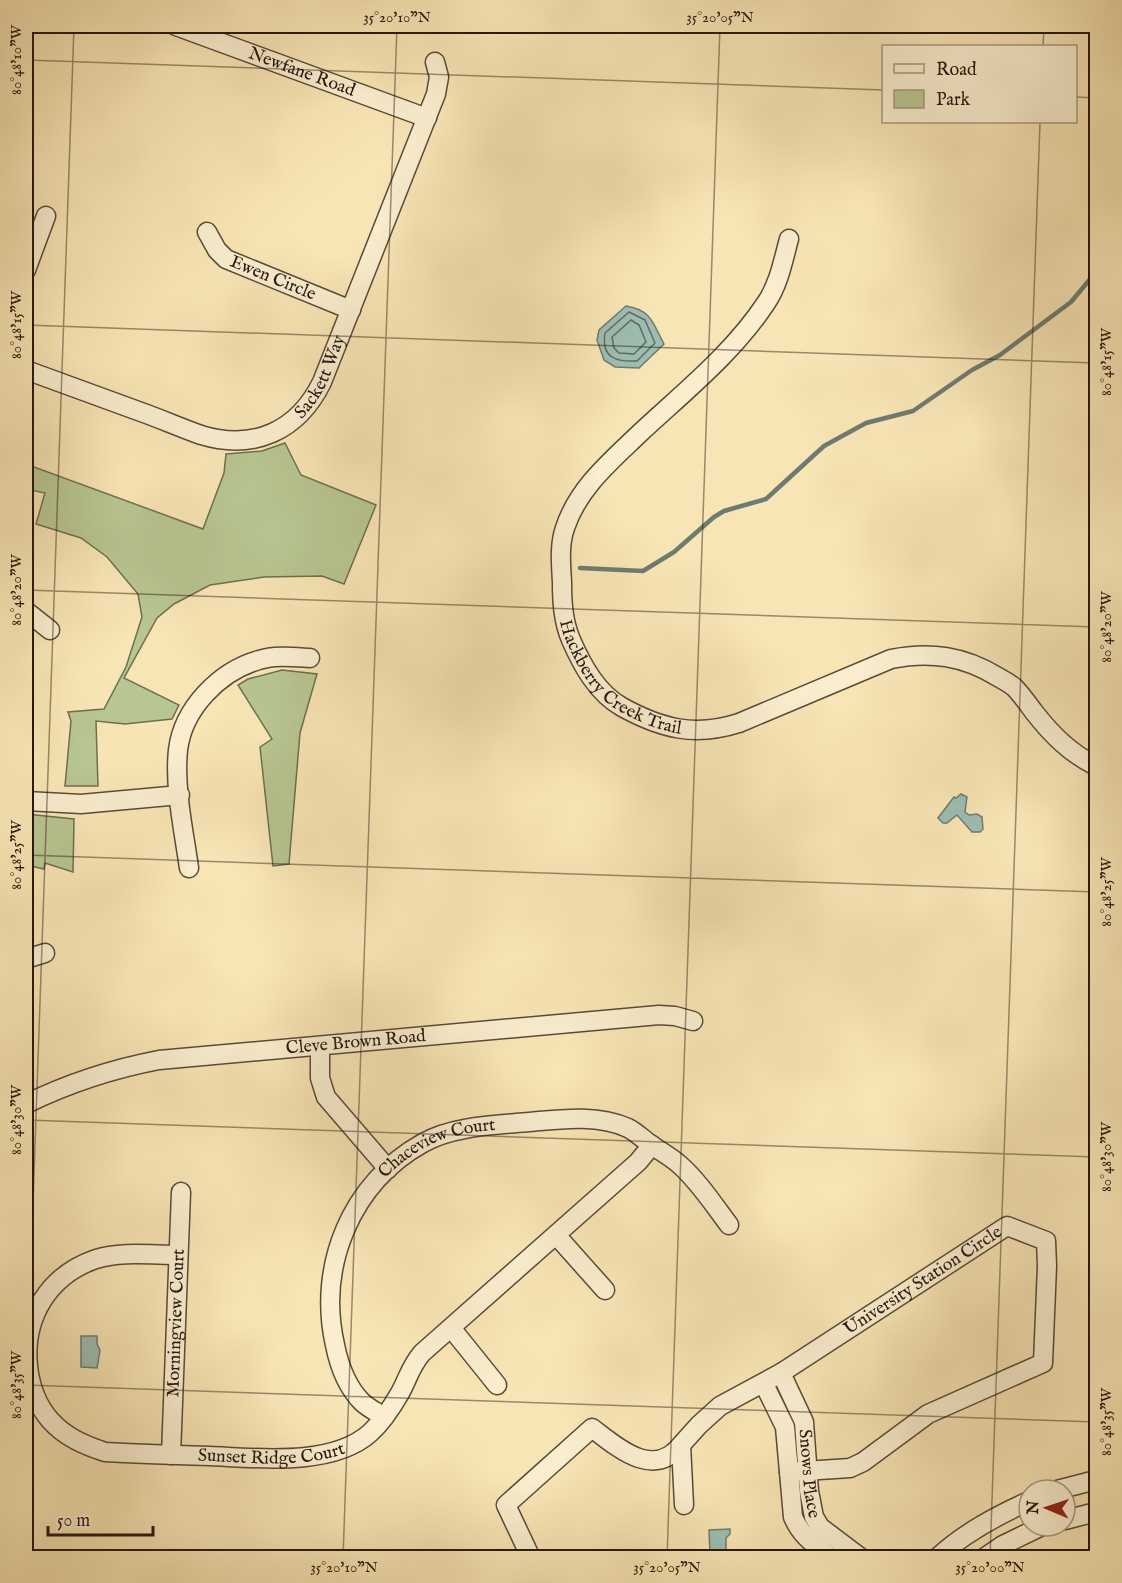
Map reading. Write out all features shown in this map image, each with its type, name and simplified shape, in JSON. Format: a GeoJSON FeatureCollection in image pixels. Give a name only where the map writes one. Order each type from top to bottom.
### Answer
{"type":"FeatureCollection","features":[{"type":"Feature","properties":{"kind":"street","name":"Newfane Road"},"geometry":{"type":"LineString","coordinates":[[176,26],[427,118]]}},
{"type":"Feature","properties":{"kind":"street","name":"Sackett Way"},"geometry":{"type":"LineString","coordinates":[[26,370],[202,435],[224,439],[250,440],[267,436],[304,412],[314,400],[436,94],[439,77],[435,62]]}},
{"type":"Feature","properties":{"kind":"street"},"geometry":{"type":"LineString","coordinates":[[26,270],[46,216]]}},
{"type":"Feature","properties":{"kind":"street","name":"Ewen Circle"},"geometry":{"type":"LineString","coordinates":[[207,232],[217,250],[226,259],[351,310]]}},
{"type":"Feature","properties":{"kind":"street","name":"Hackberry Creek Trail"},"geometry":{"type":"LineString","coordinates":[[789,239],[776,284],[767,302],[719,360],[602,469],[585,490],[564,530],[561,550],[562,609],[567,630],[593,681],[618,705],[646,720],[665,726],[702,730],[720,729],[891,659],[912,655],[940,655],[966,661],[986,669],[1013,686],[1053,736],[1071,751],[1095,764]]}},
{"type":"Feature","properties":{"kind":"street"},"geometry":{"type":"LineString","coordinates":[[26,611],[50,630]]}},
{"type":"Feature","properties":{"kind":"street"},"geometry":{"type":"LineString","coordinates":[[189,868],[180,795],[178,752],[182,731],[191,713],[211,689],[240,667],[272,657],[309,658]]}},
{"type":"Feature","properties":{"kind":"street"},"geometry":{"type":"LineString","coordinates":[[26,801],[81,804],[180,795]]}},
{"type":"Feature","properties":{"kind":"street"},"geometry":{"type":"LineString","coordinates":[[26,959],[45,953]]}},
{"type":"Feature","properties":{"kind":"street","name":"Cleve Brown Road"},"geometry":{"type":"LineString","coordinates":[[26,1104],[80,1080],[132,1065],[207,1055],[320,1047],[659,1015],[693,1021]]}},
{"type":"Feature","properties":{"kind":"street"},"geometry":{"type":"LineString","coordinates":[[320,1047],[320,1078],[326,1097],[388,1169]]}},
{"type":"Feature","properties":{"kind":"street","name":"Chaceview Court"},"geometry":{"type":"LineString","coordinates":[[384,1417],[363,1403],[353,1390],[338,1359],[330,1315],[334,1261],[342,1235],[354,1210],[369,1189],[388,1169],[423,1142],[444,1134],[493,1125],[560,1119],[610,1122],[629,1128],[682,1167],[729,1225]]}},
{"type":"Feature","properties":{"kind":"street","name":"Sunset Ridge Court"},"geometry":{"type":"LineString","coordinates":[[178,1255],[108,1257],[85,1264],[62,1277],[40,1303],[31,1322],[26,1352],[29,1374],[40,1406],[61,1431],[81,1443],[105,1452],[279,1459],[313,1456],[353,1444],[369,1434],[401,1392],[412,1364],[422,1353],[452,1329],[638,1162],[652,1145]]}},
{"type":"Feature","properties":{"kind":"street","name":"Morningview Court"},"geometry":{"type":"LineString","coordinates":[[171,1455],[181,1192]]}},
{"type":"Feature","properties":{"kind":"street","name":"University Station Circle"},"geometry":{"type":"LineString","coordinates":[[531,1557],[506,1505],[592,1428],[624,1452],[641,1460],[662,1459],[675,1453],[699,1425],[720,1407],[781,1374],[1007,1226],[1046,1241],[1043,1363],[928,1414],[863,1462],[849,1468],[789,1472]]}},
{"type":"Feature","properties":{"kind":"street"},"geometry":{"type":"LineString","coordinates":[[556,1235],[605,1290]]}},
{"type":"Feature","properties":{"kind":"street"},"geometry":{"type":"LineString","coordinates":[[452,1329],[497,1385]]}},
{"type":"Feature","properties":{"kind":"street","name":"Snows Place"},"geometry":{"type":"LineString","coordinates":[[781,1374],[804,1422],[812,1509],[820,1527],[861,1557]]}},
{"type":"Feature","properties":{"kind":"street","name":"Snows Place"},"geometry":{"type":"LineString","coordinates":[[764,1384],[785,1427],[790,1502],[798,1527],[807,1540],[831,1557]]}},
{"type":"Feature","properties":{"kind":"street"},"geometry":{"type":"LineString","coordinates":[[681,1445],[684,1505]]}},
{"type":"Feature","properties":{"kind":"street"},"geometry":{"type":"LineString","coordinates":[[1077,1485],[1096,1480]]}},
{"type":"Feature","properties":{"kind":"street"},"geometry":{"type":"LineString","coordinates":[[937,1557],[971,1532],[1017,1507]]}},
{"type":"Feature","properties":{"kind":"street"},"geometry":{"type":"LineString","coordinates":[[1077,1517],[1096,1512]]}},
{"type":"Feature","properties":{"kind":"street"},"geometry":{"type":"LineString","coordinates":[[984,1557],[1017,1538]]}},
{"type":"Feature","properties":{"kind":"green space"},"geometry":{"type":"Polygon","coordinates":[[[285,443],[301,475],[376,505],[344,584],[322,576],[264,577],[210,585],[174,604],[157,618],[124,678],[179,705],[172,719],[125,724],[96,721],[98,786],[65,786],[71,721],[68,712],[104,709],[126,667],[142,617],[138,594],[107,557],[81,538],[36,524],[45,493],[26,489],[26,464],[203,529],[224,473],[226,454],[262,451],[285,443]]]}},
{"type":"Feature","properties":{"kind":"green space"},"geometry":{"type":"Polygon","coordinates":[[[282,670],[317,674],[300,733],[289,864],[273,866],[260,747],[272,739],[238,685],[248,679],[282,670]]]}},
{"type":"Feature","properties":{"kind":"green space"},"geometry":{"type":"Polygon","coordinates":[[[26,814],[74,819],[73,872],[45,863],[44,869],[26,865],[26,814]]]}},
{"type":"Feature","properties":{"kind":"water"},"geometry":{"type":"Polygon","coordinates":[[[626,306],[641,311],[651,319],[664,344],[639,368],[615,367],[604,360],[597,340],[599,330],[626,306]]]}},
{"type":"Feature","properties":{"kind":"water"},"geometry":{"type":"Polygon","coordinates":[[[961,794],[967,797],[965,812],[982,817],[983,829],[980,832],[972,832],[957,815],[947,823],[943,823],[938,818],[954,797],[961,794]]]}},
{"type":"Feature","properties":{"kind":"water"},"geometry":{"type":"Polygon","coordinates":[[[81,1336],[97,1336],[100,1350],[97,1368],[81,1367],[81,1336]]]}},
{"type":"Feature","properties":{"kind":"water"},"geometry":{"type":"Polygon","coordinates":[[[730,1529],[730,1534],[726,1538],[726,1557],[706,1557],[710,1553],[709,1530],[730,1529]]]}},
{"type":"Feature","properties":{"kind":"waterway"},"geometry":{"type":"LineString","coordinates":[[580,568],[643,571],[674,552],[724,511],[766,499],[824,446],[866,423],[913,411],[972,370],[1000,355],[1071,302],[1096,272]]}}]}
